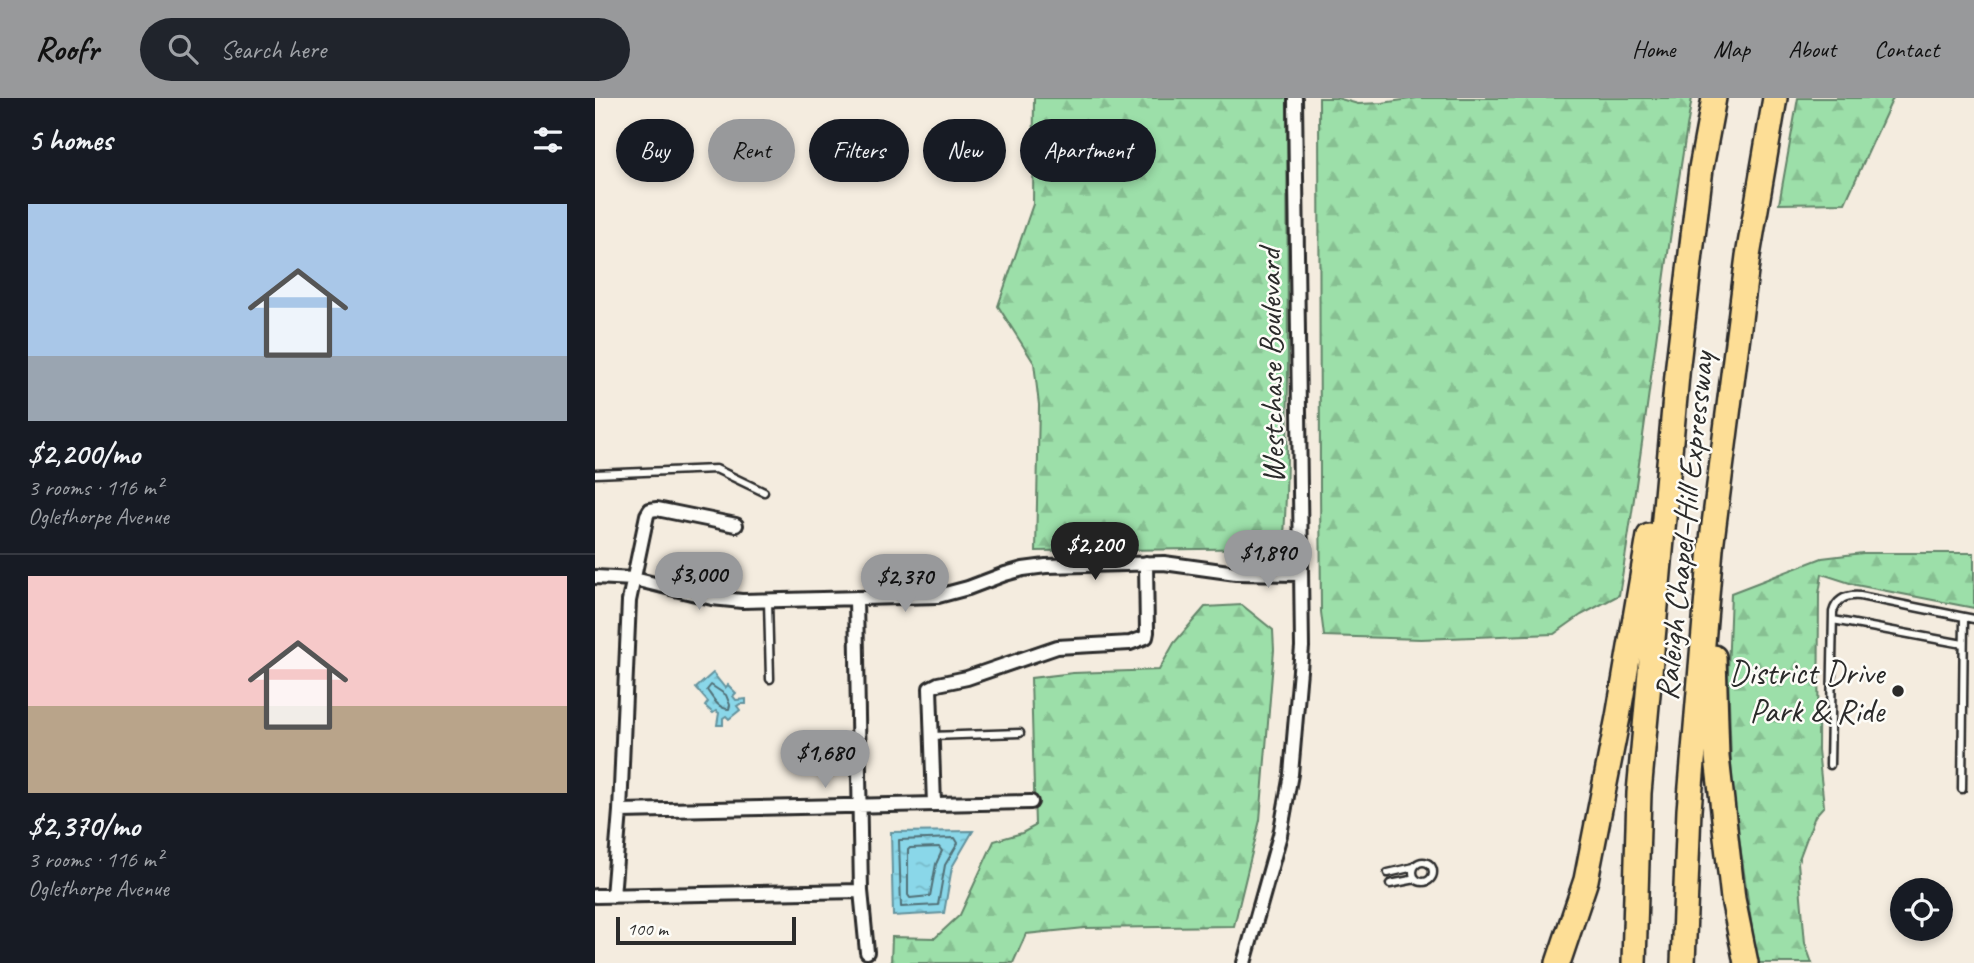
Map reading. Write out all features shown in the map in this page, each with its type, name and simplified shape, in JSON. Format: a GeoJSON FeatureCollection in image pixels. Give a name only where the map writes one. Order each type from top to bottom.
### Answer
{"type":"FeatureCollection","features":[{"type":"Feature","properties":{"kind":"highway","name":"Raleigh Chapel–Hill Expressway"},"geometry":{"type":"LineString","coordinates":[[1633,963],[1639,793],[1678,364],[1701,168],[1714,98]]}},
{"type":"Feature","properties":{"kind":"highway","name":"Raleigh Chapel–Hill Expressway"},"geometry":{"type":"LineString","coordinates":[[1682,963],[1689,810],[1711,548],[1748,256],[1775,98]]}},
{"type":"Feature","properties":{"kind":"highway"},"geometry":{"type":"LineString","coordinates":[[1558,963],[1586,880],[1618,717],[1678,364]]}},
{"type":"Feature","properties":{"kind":"highway"},"geometry":{"type":"LineString","coordinates":[[1711,548],[1717,757],[1733,899],[1746,963]]}},
{"type":"Feature","properties":{"kind":"street","name":"Westchase Boulevard"},"geometry":{"type":"LineString","coordinates":[[1244,963],[1280,835],[1291,774],[1302,647],[1295,98]]}},
{"type":"Feature","properties":{"kind":"street"},"geometry":{"type":"LineString","coordinates":[[613,896],[620,811],[629,601],[647,515],[650,510],[657,509],[736,525]]}},
{"type":"Feature","properties":{"kind":"street"},"geometry":{"type":"LineString","coordinates":[[934,804],[930,688],[1057,647],[1130,643],[1146,637],[1146,563]]}},
{"type":"Feature","properties":{"kind":"street"},"geometry":{"type":"LineString","coordinates":[[595,577],[634,579],[719,599],[768,601],[938,596],[1034,567],[1164,563],[1236,573],[1301,574]]}},
{"type":"Feature","properties":{"kind":"street"},"geometry":{"type":"LineString","coordinates":[[856,598],[861,891],[867,952]]}},
{"type":"Feature","properties":{"kind":"street"},"geometry":{"type":"LineString","coordinates":[[620,811],[1031,802]]}},
{"type":"Feature","properties":{"kind":"street"},"geometry":{"type":"LineString","coordinates":[[595,896],[861,891]]}},
{"type":"Feature","properties":{"kind":"lane"},"geometry":{"type":"LineString","coordinates":[[595,474],[716,469],[764,492]]}},
{"type":"Feature","properties":{"kind":"lane"},"geometry":{"type":"LineString","coordinates":[[1830,765],[1833,612],[1839,600],[1854,596],[1974,619]]}},
{"type":"Feature","properties":{"kind":"lane"},"geometry":{"type":"LineString","coordinates":[[768,601],[770,678]]}},
{"type":"Feature","properties":{"kind":"lane"},"geometry":{"type":"LineString","coordinates":[[1962,789],[1964,617]]}},
{"type":"Feature","properties":{"kind":"lane"},"geometry":{"type":"LineString","coordinates":[[1833,620],[1963,644]]}},
{"type":"Feature","properties":{"kind":"lane"},"geometry":{"type":"LineString","coordinates":[[931,736],[1020,733]]}},
{"type":"Feature","properties":{"kind":"lane"},"geometry":{"type":"LineString","coordinates":[[1388,873],[1414,867],[1419,862],[1431,865],[1434,872],[1426,882],[1416,879],[1390,884]]}},
{"type":"Feature","properties":{"kind":"lane"},"geometry":{"type":"LineString","coordinates":[[1414,867],[1413,874],[1416,879]]}},
{"type":"Feature","properties":{"kind":"green space"},"geometry":{"type":"Polygon","coordinates":[[[1034,98],[1287,98],[1288,377],[1287,484],[1283,548],[1036,551],[1039,405],[1034,363],[998,306],[1033,204],[1033,182],[1156,182],[1156,119],[1034,119],[1034,98]]]}},
{"type":"Feature","properties":{"kind":"green space"},"geometry":{"type":"Polygon","coordinates":[[[1319,98],[1337,98],[1358,104],[1417,98],[1692,98],[1619,595],[1581,615],[1554,634],[1421,639],[1324,636],[1321,612],[1319,98]]]}},
{"type":"Feature","properties":{"kind":"green space"},"geometry":{"type":"Polygon","coordinates":[[[1798,98],[1893,98],[1845,203],[1779,204],[1798,98]]]}},
{"type":"Feature","properties":{"kind":"green space"},"geometry":{"type":"Polygon","coordinates":[[[1863,553],[1974,553],[1974,608],[1856,585],[1822,574],[1819,594],[1818,750],[1824,806],[1815,816],[1798,862],[1805,943],[1812,963],[1757,963],[1732,790],[1728,672],[1731,593],[1822,558],[1863,553]]]}},
{"type":"Feature","properties":{"kind":"green space"},"geometry":{"type":"Polygon","coordinates":[[[1242,605],[1273,630],[1274,650],[1260,820],[1234,926],[1085,928],[1026,934],[1013,963],[891,963],[892,937],[935,938],[960,915],[994,841],[1022,833],[1035,826],[1031,678],[1073,673],[1159,670],[1174,643],[1205,607],[1242,605]]]}},
{"type":"Feature","properties":{"kind":"water"},"geometry":{"type":"Polygon","coordinates":[[[713,673],[725,688],[728,685],[736,693],[733,696],[736,700],[746,699],[746,704],[737,706],[740,710],[729,719],[726,716],[723,718],[723,725],[717,725],[719,713],[713,713],[705,706],[708,702],[696,688],[713,673]]]}},
{"type":"Feature","properties":{"kind":"water"},"geometry":{"type":"Polygon","coordinates":[[[973,831],[952,867],[944,913],[893,916],[891,832],[973,831]]]}},
{"type":"Feature","properties":{"kind":"place","name":"District Drive Park & Ride"},"geometry":{"type":"Point","coordinates":[1898,691]}}]}
